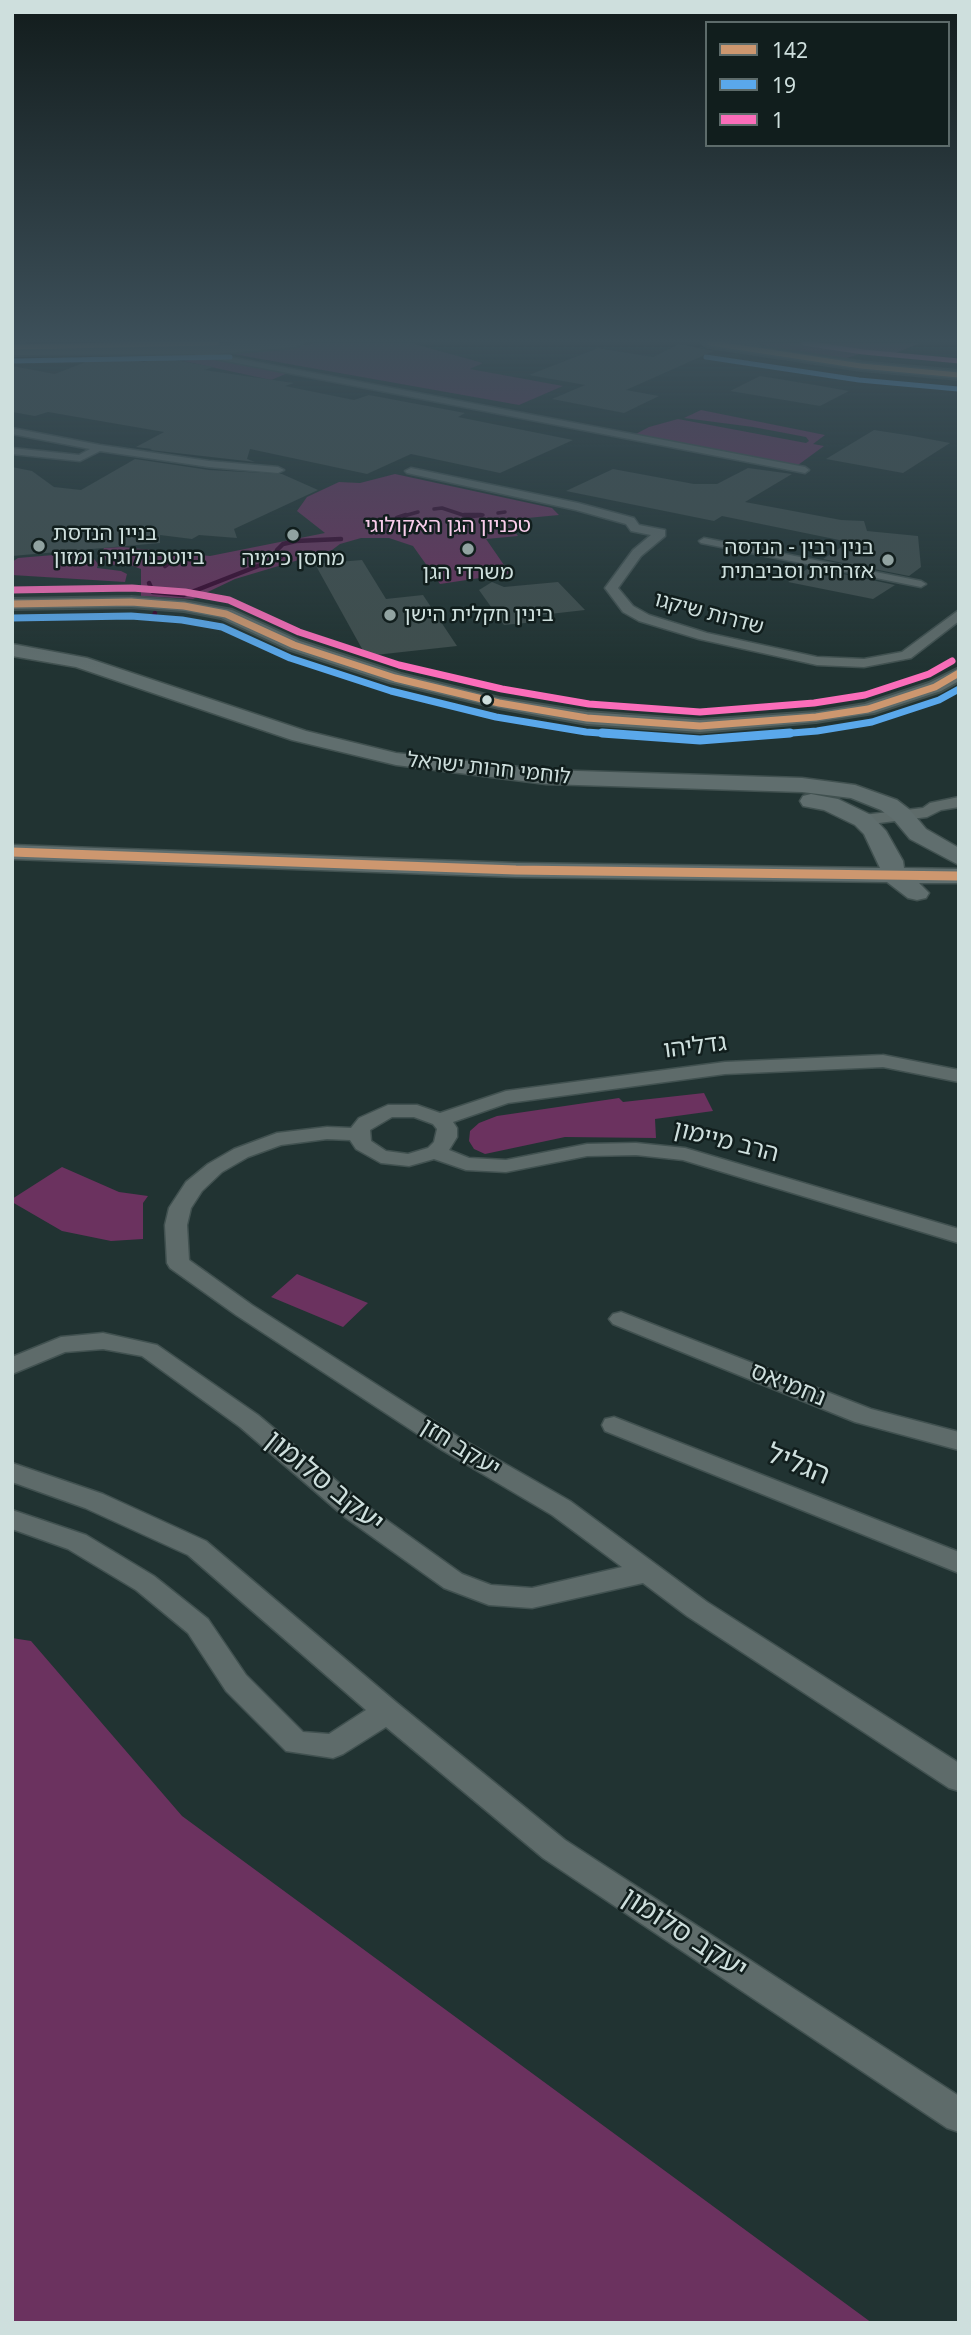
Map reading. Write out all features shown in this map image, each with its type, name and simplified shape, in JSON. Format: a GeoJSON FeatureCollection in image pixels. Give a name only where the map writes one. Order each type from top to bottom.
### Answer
{"type":"FeatureCollection","features":[{"type":"Feature","properties":{"kind":"main road","name":"לוחמי חרות ישראל"},"geometry":{"type":"LineString","coordinates":[[12,650],[79,662],[299,736],[396,759],[546,777],[828,788],[875,798],[902,815],[918,834],[959,858]]}},
{"type":"Feature","properties":{"kind":"main road","name":"לוחמי חרות ישראל"},"geometry":{"type":"LineString","coordinates":[[12,660],[59,667],[278,743],[386,769],[524,786],[798,799],[830,804],[869,825]]}},
{"type":"Feature","properties":{"kind":"main road"},"geometry":{"type":"LineString","coordinates":[[829,874],[856,865],[864,858],[869,825]]}},
{"type":"Feature","properties":{"kind":"main road"},"geometry":{"type":"LineString","coordinates":[[869,825],[891,861],[893,875],[917,893]]}},
{"type":"Feature","properties":{"kind":"main road"},"geometry":{"type":"LineString","coordinates":[[918,834],[932,861],[947,876]]}},
{"type":"Feature","properties":{"kind":"main road"},"geometry":{"type":"LineString","coordinates":[[12,852],[436,868],[947,876]]}},
{"type":"Feature","properties":{"kind":"main road"},"geometry":{"type":"LineString","coordinates":[[12,872],[383,886],[959,894]]}},
{"type":"Feature","properties":{"kind":"main road"},"geometry":{"type":"LineString","coordinates":[[917,893],[947,876]]}},
{"type":"Feature","properties":{"kind":"street"},"geometry":{"type":"LineString","coordinates":[[21,452],[80,458],[92,452]]}},
{"type":"Feature","properties":{"kind":"street"},"geometry":{"type":"LineString","coordinates":[[127,452],[209,464],[278,470]]}},
{"type":"Feature","properties":{"kind":"street"},"geometry":{"type":"LineString","coordinates":[[711,452],[805,470]]}},
{"type":"Feature","properties":{"kind":"street","name":"שדרות שיקגו"},"geometry":{"type":"LineString","coordinates":[[411,471],[578,507],[630,521],[635,528],[661,533],[637,553],[611,589],[628,609],[644,618],[704,635],[817,661],[864,663],[906,654],[959,614]]}},
{"type":"Feature","properties":{"kind":"street"},"geometry":{"type":"LineString","coordinates":[[704,541],[921,584]]}},
{"type":"Feature","properties":{"kind":"street"},"geometry":{"type":"LineString","coordinates":[[12,604],[131,602],[214,611],[294,645],[395,678],[499,703],[587,718],[700,726],[816,717],[869,709],[935,687],[959,673]]}},
{"type":"Feature","properties":{"kind":"street"},"geometry":{"type":"LineString","coordinates":[[869,825],[959,802]]}},
{"type":"Feature","properties":{"kind":"street","name":"גדליהו"},"geometry":{"type":"LineString","coordinates":[[440,1121],[469,1108],[506,1097],[725,1068],[883,1061],[959,1076]]}},
{"type":"Feature","properties":{"kind":"street"},"geometry":{"type":"LineString","coordinates":[[388,1111],[417,1111],[440,1121],[447,1128],[447,1137],[435,1152],[409,1160],[381,1157],[363,1146],[360,1134],[366,1122],[388,1111]]}},
{"type":"Feature","properties":{"kind":"street","name":"יעקב חזן"},"geometry":{"type":"LineString","coordinates":[[360,1134],[327,1133],[277,1139],[241,1153],[215,1168],[194,1187],[180,1208],[176,1225],[178,1263],[244,1310],[451,1444],[561,1508],[646,1572],[800,1678],[959,1779]]}},
{"type":"Feature","properties":{"kind":"street","name":"הרב מיימון"},"geometry":{"type":"LineString","coordinates":[[435,1152],[466,1164],[506,1166],[587,1150],[636,1149],[685,1154],[959,1236]]}},
{"type":"Feature","properties":{"kind":"street","name":"נחמיאס"},"geometry":{"type":"LineString","coordinates":[[621,1319],[864,1416],[959,1441]]}},
{"type":"Feature","properties":{"kind":"street","name":"יעקב סלומון"},"geometry":{"type":"LineString","coordinates":[[12,1366],[61,1345],[103,1341],[149,1350],[250,1421],[366,1518],[453,1581],[489,1595],[532,1598],[646,1572]]}},
{"type":"Feature","properties":{"kind":"street","name":"הגליל"},"geometry":{"type":"LineString","coordinates":[[614,1425],[959,1563]]}},
{"type":"Feature","properties":{"kind":"street","name":"יעקב סלומון"},"geometry":{"type":"LineString","coordinates":[[12,1472],[94,1502],[197,1548],[387,1711],[554,1849],[959,2116]]}},
{"type":"Feature","properties":{"kind":"street"},"geometry":{"type":"LineString","coordinates":[[12,1520],[76,1542],[145,1583],[198,1626],[236,1683],[296,1743],[333,1746],[387,1711]]}},
{"type":"Feature","properties":{"kind":"green space"},"geometry":{"type":"Polygon","coordinates":[[[727,452],[816,452],[798,465],[727,452]]]}},
{"type":"Feature","properties":{"kind":"green space","name":"טכניון הגן האקולוגי"},"geometry":{"type":"Polygon","coordinates":[[[395,474],[552,508],[559,515],[506,520],[518,536],[486,539],[513,573],[440,584],[413,546],[389,538],[361,538],[340,544],[332,550],[235,579],[193,599],[141,596],[141,569],[128,564],[108,565],[102,552],[104,548],[122,547],[210,556],[325,533],[297,511],[307,497],[339,482],[360,483],[395,474]]]}},
{"type":"Feature","properties":{"kind":"green space"},"geometry":{"type":"Polygon","coordinates":[[[89,552],[98,564],[97,568],[127,574],[125,582],[12,575],[12,562],[18,558],[89,552]]]}},
{"type":"Feature","properties":{"kind":"green space"},"geometry":{"type":"Polygon","coordinates":[[[704,1093],[713,1111],[655,1119],[656,1138],[565,1137],[485,1154],[474,1149],[469,1141],[470,1131],[479,1123],[497,1116],[619,1098],[623,1102],[704,1093]]]}},
{"type":"Feature","properties":{"kind":"green space"},"geometry":{"type":"Polygon","coordinates":[[[62,1167],[119,1192],[148,1196],[143,1203],[143,1239],[111,1241],[62,1231],[12,1202],[12,1199],[62,1167]]]}},
{"type":"Feature","properties":{"kind":"green space"},"geometry":{"type":"Polygon","coordinates":[[[297,1274],[368,1303],[343,1327],[271,1297],[297,1274]]]}},
{"type":"Feature","properties":{"kind":"green space"},"geometry":{"type":"Polygon","coordinates":[[[12,1638],[31,1641],[182,1816],[872,2323],[12,2323],[12,1638]]]}},
{"type":"Feature","properties":{"kind":"building"},"geometry":{"type":"Polygon","coordinates":[[[167,452],[249,452],[247,459],[255,462],[167,452]]]}},
{"type":"Feature","properties":{"kind":"building"},"geometry":{"type":"Polygon","coordinates":[[[264,452],[547,452],[500,473],[411,454],[367,474],[264,452]]]}},
{"type":"Feature","properties":{"kind":"building"},"geometry":{"type":"Polygon","coordinates":[[[838,452],[936,452],[903,473],[826,459],[838,452]]]}},
{"type":"Feature","properties":{"kind":"building"},"geometry":{"type":"Polygon","coordinates":[[[135,459],[209,470],[282,474],[318,490],[234,529],[237,538],[199,535],[192,539],[160,535],[160,543],[12,556],[12,467],[32,471],[54,487],[81,490],[135,459]]]}},
{"type":"Feature","properties":{"kind":"building"},"geometry":{"type":"Polygon","coordinates":[[[748,468],[792,474],[745,502],[841,520],[864,521],[867,531],[918,536],[921,567],[909,576],[823,559],[849,542],[722,516],[714,521],[566,491],[613,469],[694,484],[717,484],[748,468]]]}},
{"type":"Feature","properties":{"kind":"building","name":"בינין חקלית הישן"},"geometry":{"type":"Polygon","coordinates":[[[362,560],[386,599],[423,595],[457,646],[366,656],[315,564],[362,560]]]}},
{"type":"Feature","properties":{"kind":"building"},"geometry":{"type":"Polygon","coordinates":[[[810,567],[895,585],[873,599],[788,582],[810,567]]]}},
{"type":"Feature","properties":{"kind":"building"},"geometry":{"type":"Polygon","coordinates":[[[492,582],[504,587],[558,582],[585,610],[532,616],[536,622],[504,625],[479,590],[492,582]]]}},
{"type":"Feature","properties":{"kind":"waterway"},"geometry":{"type":"LineString","coordinates":[[434,509],[442,508],[469,517],[483,515]]}},
{"type":"Feature","properties":{"kind":"waterway"},"geometry":{"type":"LineString","coordinates":[[400,517],[418,512]]}},
{"type":"Feature","properties":{"kind":"waterway"},"geometry":{"type":"LineString","coordinates":[[498,513],[505,512]]}},
{"type":"Feature","properties":{"kind":"waterway"},"geometry":{"type":"LineString","coordinates":[[400,517],[406,515]]}},
{"type":"Feature","properties":{"kind":"waterway"},"geometry":{"type":"LineString","coordinates":[[464,515],[481,515]]}},
{"type":"Feature","properties":{"kind":"waterway"},"geometry":{"type":"LineString","coordinates":[[277,550],[283,544],[296,541],[341,539]]}},
{"type":"Feature","properties":{"kind":"waterway"},"geometry":{"type":"LineString","coordinates":[[149,583],[153,592],[184,595],[281,557]]}},
{"type":"Feature","properties":{"kind":"waterway"},"geometry":{"type":"LineString","coordinates":[[165,566],[172,561]]}},
{"type":"Feature","properties":{"kind":"waterway"},"geometry":{"type":"LineString","coordinates":[[153,618],[155,613]]}},
{"type":"Feature","properties":{"kind":"transit line","name":"1"},"geometry":{"type":"LineString","coordinates":[[12,590],[132,588],[185,592],[229,600],[299,632],[399,665],[502,689],[589,704],[700,712],[814,703],[865,695],[929,674],[952,661]]}},
{"type":"Feature","properties":{"kind":"transit line","name":"142"},"geometry":{"type":"LineString","coordinates":[[12,604],[131,602],[184,606],[226,614],[294,645],[395,678],[499,703],[587,718],[700,726],[816,717],[868,709],[935,687],[959,673]]}},
{"type":"Feature","properties":{"kind":"transit line","name":"19"},"geometry":{"type":"LineString","coordinates":[[12,618],[131,616],[182,620],[222,627],[290,658],[391,691],[496,717],[586,732],[700,740],[817,731],[872,722],[939,700],[959,689]]}},
{"type":"Feature","properties":{"kind":"transit line","name":"142"},"geometry":{"type":"LineString","coordinates":[[12,852],[516,870],[959,876]]}},
{"type":"Feature","properties":{"kind":"place","name":"מחסן כימיה"},"geometry":{"type":"Point","coordinates":[293,535]}},
{"type":"Feature","properties":{"kind":"place","name":"בניין הנדסת ביוטכנולוגיה ומזון"},"geometry":{"type":"Point","coordinates":[39,546]}},
{"type":"Feature","properties":{"kind":"place","name":"משרדי הגן"},"geometry":{"type":"Point","coordinates":[468,549]}},
{"type":"Feature","properties":{"kind":"place","name":"בנין רבין - הנדסה אזרחית וסביבתית"},"geometry":{"type":"Point","coordinates":[888,560]}},
{"type":"Feature","properties":{"kind":"place","name":"בינין חקלית הישן"},"geometry":{"type":"Point","coordinates":[390,615]}}]}
